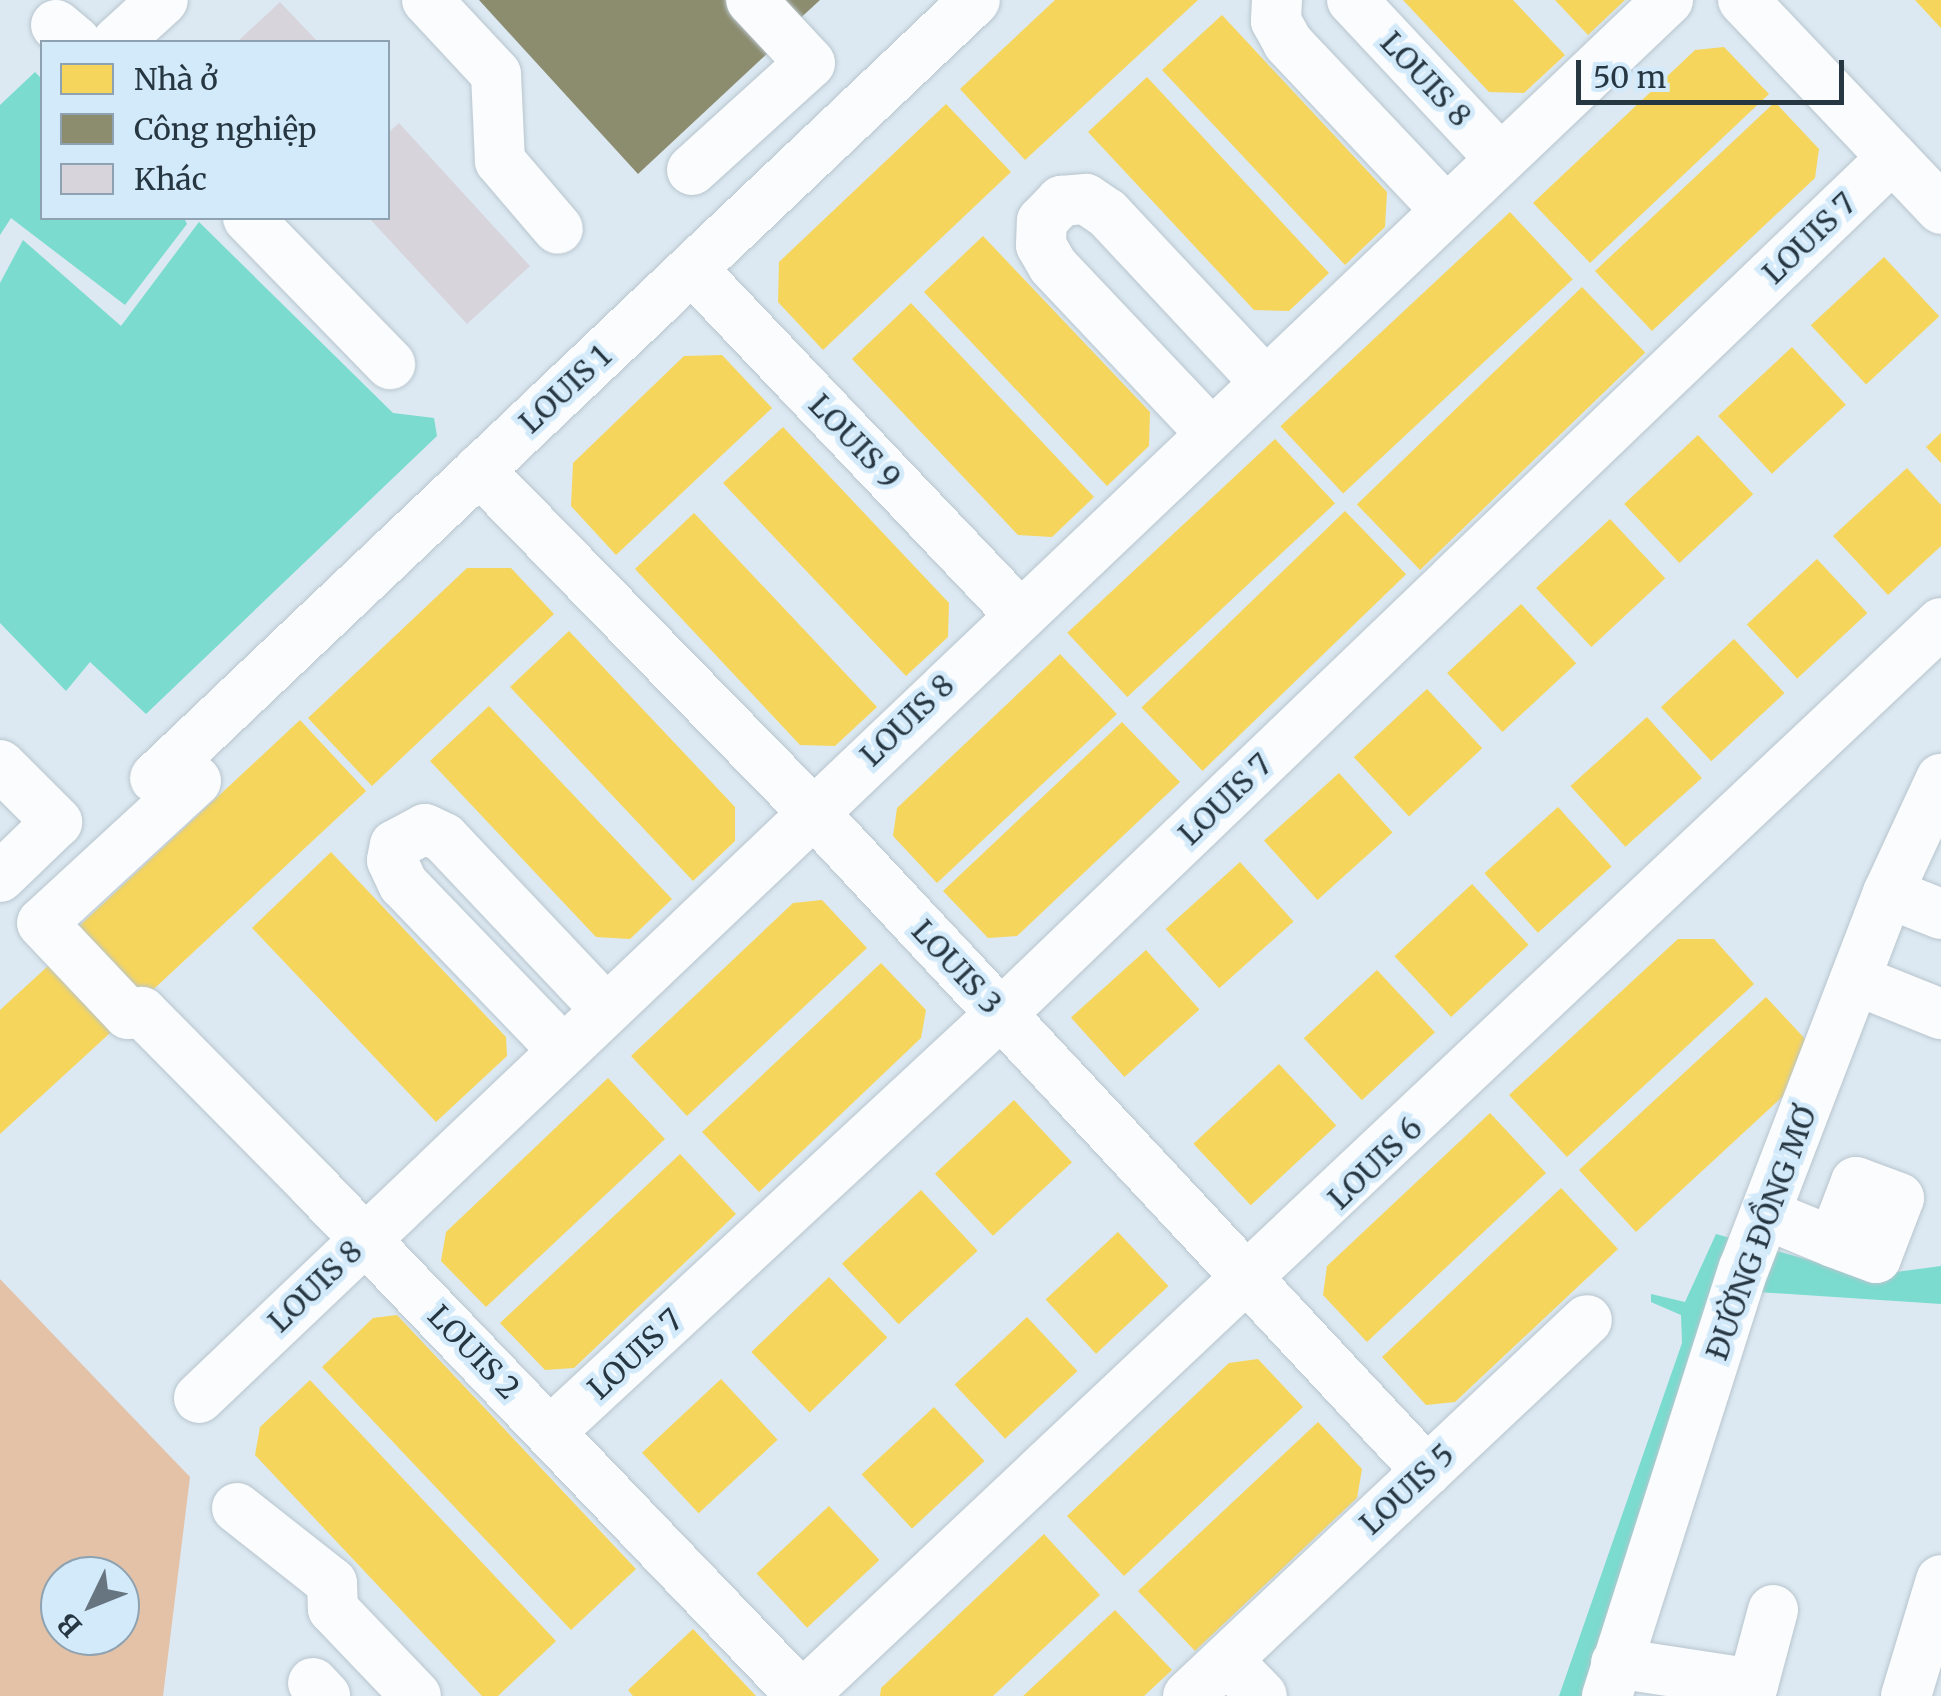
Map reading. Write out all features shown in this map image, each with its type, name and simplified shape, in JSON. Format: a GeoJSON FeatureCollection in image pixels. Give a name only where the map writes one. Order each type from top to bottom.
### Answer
{"type":"FeatureCollection","features":[{"type":"Feature","properties":{"kind":"street"},"geometry":{"type":"LineString","coordinates":[[119,40],[162,0]]}},
{"type":"Feature","properties":{"kind":"street"},"geometry":{"type":"LineString","coordinates":[[427,0],[496,74],[500,161],[558,229]]}},
{"type":"Feature","properties":{"kind":"street"},"geometry":{"type":"LineString","coordinates":[[692,170],[810,64],[751,0]]}},
{"type":"Feature","properties":{"kind":"street","name":"LOUIS 1"},"geometry":{"type":"LineString","coordinates":[[164,769],[975,0]]}},
{"type":"Feature","properties":{"kind":"street"},"geometry":{"type":"LineString","coordinates":[[1277,0],[1276,21],[1288,43],[1445,209]]}},
{"type":"Feature","properties":{"kind":"street","name":"LOUIS 8"},"geometry":{"type":"LineString","coordinates":[[1352,0],[1500,158]]}},
{"type":"Feature","properties":{"kind":"street","name":"LOUIS 8"},"geometry":{"type":"LineString","coordinates":[[199,1398],[604,1008],[1668,0]]}},
{"type":"Feature","properties":{"kind":"street"},"geometry":{"type":"LineString","coordinates":[[1743,0],[1941,209]]}},
{"type":"Feature","properties":{"kind":"street","name":"LOUIS 7"},"geometry":{"type":"LineString","coordinates":[[550,1432],[1001,1014],[1892,158]]}},
{"type":"Feature","properties":{"kind":"street"},"geometry":{"type":"LineString","coordinates":[[1210,432],[1053,266],[1041,245],[1042,221],[1061,201],[1086,198],[1107,213],[1264,381]]}},
{"type":"Feature","properties":{"kind":"street"},"geometry":{"type":"LineString","coordinates":[[250,220],[390,364]]}},
{"type":"Feature","properties":{"kind":"street","name":"LOUIS 9"},"geometry":{"type":"LineString","coordinates":[[692,269],[1019,614]]}},
{"type":"Feature","properties":{"kind":"street","name":"LOUIS 3"},"geometry":{"type":"LineString","coordinates":[[479,470],[812,811],[1427,1470]]}},
{"type":"Feature","properties":{"kind":"street","name":"LOUIS 6"},"geometry":{"type":"LineString","coordinates":[[802,1696],[1250,1281],[1941,624]]}},
{"type":"Feature","properties":{"kind":"street"},"geometry":{"type":"LineString","coordinates":[[0,765],[56,822],[0,877]]}},
{"type":"Feature","properties":{"kind":"street","name":"LOUIS 2"},"geometry":{"type":"LineString","coordinates":[[164,769],[196,782],[42,924],[128,1014],[142,1012],[365,1238],[802,1696]]}},
{"type":"Feature","properties":{"kind":"street","name":"ĐƯỜNG ĐỒNG MƠ"},"geometry":{"type":"LineString","coordinates":[[1612,1680],[1765,1214],[1888,893],[1941,779]]}},
{"type":"Feature","properties":{"kind":"street"},"geometry":{"type":"LineString","coordinates":[[562,1049],[404,884],[392,860],[395,845],[425,829],[444,838],[604,1008]]}},
{"type":"Feature","properties":{"kind":"street"},"geometry":{"type":"LineString","coordinates":[[1888,893],[1941,914]]}},
{"type":"Feature","properties":{"kind":"street"},"geometry":{"type":"LineString","coordinates":[[1856,980],[1941,1014]]}},
{"type":"Feature","properties":{"kind":"street"},"geometry":{"type":"LineString","coordinates":[[1765,1214],[1876,1258],[1903,1190]]}},
{"type":"Feature","properties":{"kind":"street","name":"LOUIS 5"},"geometry":{"type":"LineString","coordinates":[[1188,1696],[1587,1320]]}},
{"type":"Feature","properties":{"kind":"street"},"geometry":{"type":"LineString","coordinates":[[237,1508],[332,1583],[332,1609],[416,1696]]}},
{"type":"Feature","properties":{"kind":"street"},"geometry":{"type":"LineString","coordinates":[[1919,1689],[1941,1580]]}},
{"type":"Feature","properties":{"kind":"street"},"geometry":{"type":"LineString","coordinates":[[1612,1680],[1752,1690],[1773,1610]]}},
{"type":"Feature","properties":{"kind":"street"},"geometry":{"type":"LineString","coordinates":[[1227,1660],[1262,1696]]}},
{"type":"Feature","properties":{"kind":"shaded area"},"geometry":{"type":"Polygon","coordinates":[[[35,72],[40,77],[40,220],[185,220],[187,224],[125,305],[11,218],[0,235],[0,105],[35,72]]]}},
{"type":"Feature","properties":{"kind":"shaded area"},"geometry":{"type":"Polygon","coordinates":[[[199,222],[393,413],[434,418],[437,436],[146,714],[90,662],[66,691],[0,623],[0,283],[23,240],[121,326],[199,222]]]}},
{"type":"Feature","properties":{"kind":"shaded area"},"geometry":{"type":"Polygon","coordinates":[[[1716,1234],[1866,1276],[1941,1266],[1941,1304],[1712,1289],[1591,1696],[1559,1696],[1682,1343],[1681,1315],[1651,1302],[1651,1294],[1685,1302],[1716,1234]]]}},
{"type":"Feature","properties":{"kind":"shaded area"},"geometry":{"type":"Polygon","coordinates":[[[0,1279],[190,1477],[163,1696],[0,1696],[0,1279]]]}},
{"type":"Feature","properties":{"kind":"building: Nhà ở"},"geometry":{"type":"Polygon","coordinates":[[[1055,0],[1198,0],[1025,160],[960,89],[1055,0]]]}},
{"type":"Feature","properties":{"kind":"building: Nhà ở"},"geometry":{"type":"Polygon","coordinates":[[[1403,0],[1513,0],[1565,55],[1524,93],[1489,92],[1403,0]]]}},
{"type":"Feature","properties":{"kind":"building: Nhà ở"},"geometry":{"type":"Polygon","coordinates":[[[1555,0],[1625,0],[1588,35],[1555,0]]]}},
{"type":"Feature","properties":{"kind":"building: Nhà ở"},"geometry":{"type":"Polygon","coordinates":[[[1915,0],[1941,0],[1941,28],[1915,0]]]}},
{"type":"Feature","properties":{"kind":"building: Nhà ở"},"geometry":{"type":"Polygon","coordinates":[[[1222,15],[1387,192],[1385,227],[1345,265],[1162,70],[1222,15]]]}},
{"type":"Feature","properties":{"kind":"building: Nhà ở"},"geometry":{"type":"Polygon","coordinates":[[[1724,47],[1769,94],[1590,263],[1533,203],[1695,50],[1724,47]]]}},
{"type":"Feature","properties":{"kind":"building: Nhà ở"},"geometry":{"type":"Polygon","coordinates":[[[1147,77],[1329,273],[1289,311],[1254,310],[1088,132],[1147,77]]]}},
{"type":"Feature","properties":{"kind":"building: Nhà ở"},"geometry":{"type":"Polygon","coordinates":[[[1775,102],[1819,149],[1815,178],[1652,331],[1595,271],[1775,102]]]}},
{"type":"Feature","properties":{"kind":"building: Nhà ở"},"geometry":{"type":"Polygon","coordinates":[[[946,104],[1011,172],[823,350],[778,302],[779,262],[946,104]]]}},
{"type":"Feature","properties":{"kind":"building: Nhà ở"},"geometry":{"type":"Polygon","coordinates":[[[1510,212],[1573,279],[1343,493],[1280,426],[1510,212]]]}},
{"type":"Feature","properties":{"kind":"building: Nhà ở"},"geometry":{"type":"Polygon","coordinates":[[[983,236],[1150,412],[1149,446],[1107,486],[924,292],[983,236]]]}},
{"type":"Feature","properties":{"kind":"building: Nhà ở"},"geometry":{"type":"Polygon","coordinates":[[[1884,257],[1939,316],[1866,384],[1811,325],[1884,257]]]}},
{"type":"Feature","properties":{"kind":"building: Nhà ở"},"geometry":{"type":"Polygon","coordinates":[[[1582,287],[1645,352],[1420,570],[1357,504],[1582,287]]]}},
{"type":"Feature","properties":{"kind":"building: Nhà ở"},"geometry":{"type":"Polygon","coordinates":[[[911,303],[1094,497],[1052,537],[1018,535],[852,359],[911,303]]]}},
{"type":"Feature","properties":{"kind":"building: Nhà ở"},"geometry":{"type":"Polygon","coordinates":[[[1792,347],[1846,405],[1772,474],[1718,416],[1792,347]]]}},
{"type":"Feature","properties":{"kind":"building: Nhà ở"},"geometry":{"type":"Polygon","coordinates":[[[722,355],[772,408],[616,555],[571,506],[573,463],[684,356],[722,355]]]}},
{"type":"Feature","properties":{"kind":"building: Nhà ở"},"geometry":{"type":"Polygon","coordinates":[[[783,427],[949,603],[948,637],[906,676],[723,483],[783,427]]]}},
{"type":"Feature","properties":{"kind":"building: Nhà ở"},"geometry":{"type":"Polygon","coordinates":[[[1941,433],[1941,463],[1926,447],[1941,433]]]}},
{"type":"Feature","properties":{"kind":"building: Nhà ở"},"geometry":{"type":"Polygon","coordinates":[[[1698,435],[1753,494],[1679,563],[1624,504],[1698,435]]]}},
{"type":"Feature","properties":{"kind":"building: Nhà ở"},"geometry":{"type":"Polygon","coordinates":[[[1275,439],[1335,503],[1127,697],[1067,633],[1275,439]]]}},
{"type":"Feature","properties":{"kind":"building: Nhà ở"},"geometry":{"type":"Polygon","coordinates":[[[1907,468],[1941,505],[1941,546],[1888,595],[1833,536],[1907,468]]]}},
{"type":"Feature","properties":{"kind":"building: Nhà ở"},"geometry":{"type":"Polygon","coordinates":[[[1345,511],[1406,574],[1203,771],[1141,708],[1345,511]]]}},
{"type":"Feature","properties":{"kind":"building: Nhà ở"},"geometry":{"type":"Polygon","coordinates":[[[694,513],[877,707],[835,746],[800,745],[635,569],[694,513]]]}},
{"type":"Feature","properties":{"kind":"building: Nhà ở"},"geometry":{"type":"Polygon","coordinates":[[[1610,519],[1665,578],[1591,647],[1536,588],[1610,519]]]}},
{"type":"Feature","properties":{"kind":"building: Nhà ở"},"geometry":{"type":"Polygon","coordinates":[[[1817,559],[1867,613],[1797,679],[1747,624],[1817,559]]]}},
{"type":"Feature","properties":{"kind":"building: Nhà ở"},"geometry":{"type":"Polygon","coordinates":[[[467,568],[511,568],[554,614],[372,786],[308,718],[467,568]]]}},
{"type":"Feature","properties":{"kind":"building: Nhà ở"},"geometry":{"type":"Polygon","coordinates":[[[1521,604],[1576,663],[1502,732],[1447,673],[1521,604]]]}},
{"type":"Feature","properties":{"kind":"building: Nhà ở"},"geometry":{"type":"Polygon","coordinates":[[[569,631],[735,807],[735,841],[693,881],[510,687],[569,631]]]}},
{"type":"Feature","properties":{"kind":"building: Nhà ở"},"geometry":{"type":"Polygon","coordinates":[[[1734,639],[1784,693],[1711,761],[1661,707],[1734,639]]]}},
{"type":"Feature","properties":{"kind":"building: Nhà ở"},"geometry":{"type":"Polygon","coordinates":[[[1060,654],[1117,714],[937,883],[893,836],[897,808],[1060,654]]]}},
{"type":"Feature","properties":{"kind":"building: Nhà ở"},"geometry":{"type":"Polygon","coordinates":[[[1427,689],[1482,748],[1409,816],[1354,757],[1427,689]]]}},
{"type":"Feature","properties":{"kind":"building: Nhà ở"},"geometry":{"type":"Polygon","coordinates":[[[489,706],[672,899],[630,939],[596,937],[430,761],[489,706]]]}},
{"type":"Feature","properties":{"kind":"building: Nhà ở"},"geometry":{"type":"Polygon","coordinates":[[[1647,717],[1702,778],[1625,847],[1570,786],[1647,717]]]}},
{"type":"Feature","properties":{"kind":"building: Nhà ở"},"geometry":{"type":"Polygon","coordinates":[[[300,720],[366,791],[135,1006],[69,936],[300,720]]]}},
{"type":"Feature","properties":{"kind":"building: Nhà ở"},"geometry":{"type":"Polygon","coordinates":[[[1122,722],[1180,782],[1017,936],[988,938],[943,891],[1122,722]]]}},
{"type":"Feature","properties":{"kind":"building: Nhà ở"},"geometry":{"type":"Polygon","coordinates":[[[1339,773],[1393,832],[1317,900],[1264,841],[1339,773]]]}},
{"type":"Feature","properties":{"kind":"building: Nhà ở"},"geometry":{"type":"Polygon","coordinates":[[[1558,807],[1612,866],[1538,933],[1484,873],[1558,807]]]}},
{"type":"Feature","properties":{"kind":"building: Nhà ở"},"geometry":{"type":"Polygon","coordinates":[[[331,852],[506,1037],[507,1056],[436,1122],[252,928],[331,852]]]}},
{"type":"Feature","properties":{"kind":"building: Nhà ở"},"geometry":{"type":"Polygon","coordinates":[[[1240,862],[1294,921],[1219,988],[1166,929],[1240,862]]]}},
{"type":"Feature","properties":{"kind":"building: Nhà ở"},"geometry":{"type":"Polygon","coordinates":[[[1472,884],[1529,945],[1451,1017],[1394,956],[1472,884]]]}},
{"type":"Feature","properties":{"kind":"building: Nhà ở"},"geometry":{"type":"Polygon","coordinates":[[[822,900],[867,948],[687,1116],[631,1056],[793,903],[822,900]]]}},
{"type":"Feature","properties":{"kind":"building: Nhà ở"},"geometry":{"type":"Polygon","coordinates":[[[1678,939],[1714,939],[1754,984],[1567,1157],[1509,1095],[1678,939]]]}},
{"type":"Feature","properties":{"kind":"building: Nhà ở"},"geometry":{"type":"Polygon","coordinates":[[[1146,950],[1200,1009],[1124,1077],[1071,1018],[1146,950]]]}},
{"type":"Feature","properties":{"kind":"building: Nhà ở"},"geometry":{"type":"Polygon","coordinates":[[[60,955],[122,1022],[0,1134],[0,1010],[60,955]]]}},
{"type":"Feature","properties":{"kind":"building: Nhà ở"},"geometry":{"type":"Polygon","coordinates":[[[881,963],[926,1010],[921,1038],[759,1192],[702,1132],[881,963]]]}},
{"type":"Feature","properties":{"kind":"building: Nhà ở"},"geometry":{"type":"Polygon","coordinates":[[[1377,970],[1435,1032],[1362,1100],[1304,1038],[1377,970]]]}},
{"type":"Feature","properties":{"kind":"building: Nhà ở"},"geometry":{"type":"Polygon","coordinates":[[[1766,997],[1807,1041],[1805,1076],[1636,1232],[1579,1170],[1766,997]]]}},
{"type":"Feature","properties":{"kind":"building: Nhà ở"},"geometry":{"type":"Polygon","coordinates":[[[1279,1064],[1336,1125],[1251,1205],[1193,1144],[1279,1064]]]}},
{"type":"Feature","properties":{"kind":"building: Nhà ở"},"geometry":{"type":"Polygon","coordinates":[[[608,1078],[665,1139],[486,1307],[441,1261],[446,1232],[608,1078]]]}},
{"type":"Feature","properties":{"kind":"building: Nhà ở"},"geometry":{"type":"Polygon","coordinates":[[[1014,1100],[1072,1162],[993,1236],[935,1174],[1014,1100]]]}},
{"type":"Feature","properties":{"kind":"building: Nhà ở"},"geometry":{"type":"Polygon","coordinates":[[[1490,1113],[1546,1173],[1367,1342],[1323,1295],[1327,1266],[1490,1113]]]}},
{"type":"Feature","properties":{"kind":"building: Nhà ở"},"geometry":{"type":"Polygon","coordinates":[[[680,1154],[736,1214],[574,1368],[545,1370],[500,1323],[680,1154]]]}},
{"type":"Feature","properties":{"kind":"building: Nhà ở"},"geometry":{"type":"Polygon","coordinates":[[[1561,1188],[1618,1249],[1455,1402],[1426,1405],[1382,1357],[1561,1188]]]}},
{"type":"Feature","properties":{"kind":"building: Nhà ở"},"geometry":{"type":"Polygon","coordinates":[[[921,1190],[978,1251],[899,1324],[842,1264],[921,1190]]]}},
{"type":"Feature","properties":{"kind":"building: Nhà ở"},"geometry":{"type":"Polygon","coordinates":[[[1118,1232],[1168,1286],[1096,1354],[1046,1300],[1118,1232]]]}},
{"type":"Feature","properties":{"kind":"building: Nhà ở"},"geometry":{"type":"Polygon","coordinates":[[[829,1277],[887,1337],[810,1412],[751,1352],[829,1277]]]}},
{"type":"Feature","properties":{"kind":"building: Nhà ở"},"geometry":{"type":"Polygon","coordinates":[[[397,1315],[636,1569],[571,1630],[322,1367],[373,1318],[397,1315]]]}},
{"type":"Feature","properties":{"kind":"building: Nhà ở"},"geometry":{"type":"Polygon","coordinates":[[[1027,1317],[1077,1371],[1005,1439],[955,1385],[1027,1317]]]}},
{"type":"Feature","properties":{"kind":"building: Nhà ở"},"geometry":{"type":"Polygon","coordinates":[[[1258,1359],[1303,1407],[1124,1576],[1067,1516],[1229,1363],[1258,1359]]]}},
{"type":"Feature","properties":{"kind":"building: Nhà ở"},"geometry":{"type":"Polygon","coordinates":[[[721,1379],[778,1440],[699,1513],[642,1453],[721,1379]]]}},
{"type":"Feature","properties":{"kind":"building: Nhà ở"},"geometry":{"type":"Polygon","coordinates":[[[310,1380],[556,1641],[498,1696],[482,1696],[255,1455],[260,1427],[310,1380]]]}},
{"type":"Feature","properties":{"kind":"building: Nhà ở"},"geometry":{"type":"Polygon","coordinates":[[[934,1407],[984,1461],[912,1529],[862,1475],[934,1407]]]}},
{"type":"Feature","properties":{"kind":"building: Nhà ở"},"geometry":{"type":"Polygon","coordinates":[[[1318,1422],[1362,1469],[1357,1498],[1195,1651],[1138,1591],[1318,1422]]]}},
{"type":"Feature","properties":{"kind":"building: Nhà ở"},"geometry":{"type":"Polygon","coordinates":[[[829,1506],[879,1560],[807,1628],[757,1574],[829,1506]]]}},
{"type":"Feature","properties":{"kind":"building: Nhà ở"},"geometry":{"type":"Polygon","coordinates":[[[1044,1534],[1100,1595],[993,1696],[880,1696],[881,1688],[1044,1534]]]}},
{"type":"Feature","properties":{"kind":"building: Nhà ở"},"geometry":{"type":"Polygon","coordinates":[[[1115,1610],[1172,1670],[1144,1696],[1023,1696],[1115,1610]]]}},
{"type":"Feature","properties":{"kind":"building: Nhà ở"},"geometry":{"type":"Polygon","coordinates":[[[693,1629],[756,1696],[633,1696],[628,1690],[693,1629]]]}},
{"type":"Feature","properties":{"kind":"building: Công nghiệp"},"geometry":{"type":"Polygon","coordinates":[[[479,0],[725,0],[771,50],[638,174],[479,0]]]}},
{"type":"Feature","properties":{"kind":"building: Công nghiệp"},"geometry":{"type":"Polygon","coordinates":[[[772,0],[820,0],[794,24],[772,0]]]}},
{"type":"Feature","properties":{"kind":"building: Khác"},"geometry":{"type":"Polygon","coordinates":[[[280,2],[316,40],[239,40],[280,2]]]}},
{"type":"Feature","properties":{"kind":"building: Khác"},"geometry":{"type":"Polygon","coordinates":[[[399,123],[530,266],[467,324],[371,220],[390,220],[390,131],[399,123]]]}}]}
